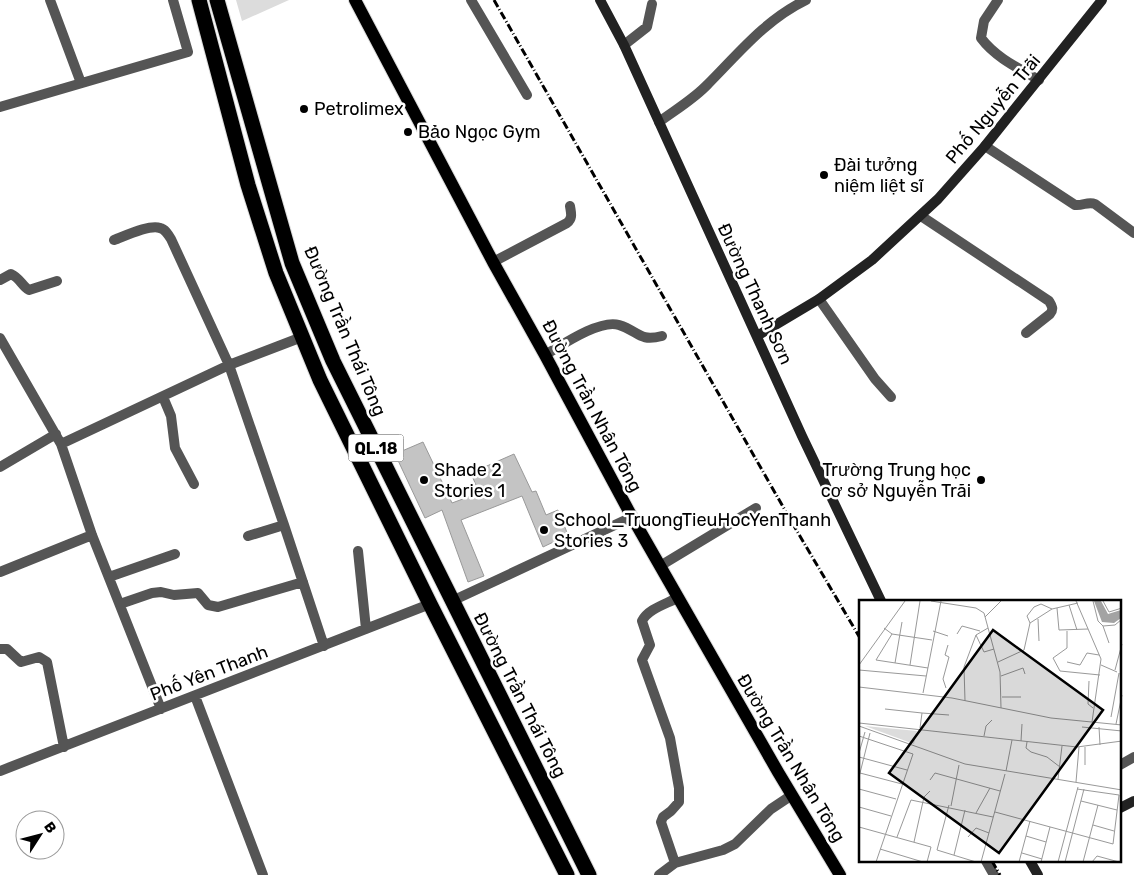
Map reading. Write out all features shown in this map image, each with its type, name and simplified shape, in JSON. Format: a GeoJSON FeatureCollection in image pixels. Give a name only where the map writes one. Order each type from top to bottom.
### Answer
{"type":"FeatureCollection","features":[{"type":"Feature","properties":{"kind":"highway","name":"QL.18"},"geometry":{"type":"LineString","coordinates":[[199,0],[248,185],[276,273],[320,380],[430,604],[567,875]]}},
{"type":"Feature","properties":{"kind":"highway","name":"Đường Trần Thái Tông"},"geometry":{"type":"LineString","coordinates":[[217,0],[292,262],[333,362],[589,875]]}},
{"type":"Feature","properties":{"kind":"highway"},"geometry":{"type":"LineString","coordinates":[[361,462],[378,453]]}},
{"type":"Feature","properties":{"kind":"main road","name":"Đường Trần Nhân Tông"},"geometry":{"type":"LineString","coordinates":[[355,0],[493,262],[632,517],[792,796],[840,875]]}},
{"type":"Feature","properties":{"kind":"street"},"geometry":{"type":"LineString","coordinates":[[50,0],[82,83]]}},
{"type":"Feature","properties":{"kind":"street"},"geometry":{"type":"LineString","coordinates":[[0,107],[188,52],[173,0]]}},
{"type":"Feature","properties":{"kind":"street"},"geometry":{"type":"LineString","coordinates":[[471,0],[527,95]]}},
{"type":"Feature","properties":{"kind":"street","name":"Đường Thanh Sơn"},"geometry":{"type":"LineString","coordinates":[[600,0],[624,44],[802,436],[881,600]]}},
{"type":"Feature","properties":{"kind":"street"},"geometry":{"type":"LineString","coordinates":[[998,0],[984,21],[981,38],[986,45],[1010,64],[1039,80]]}},
{"type":"Feature","properties":{"kind":"street","name":"Phố Nguyễn Trãi"},"geometry":{"type":"LineString","coordinates":[[757,336],[819,299],[872,260],[921,216],[985,146],[1102,0]]}},
{"type":"Feature","properties":{"kind":"street"},"geometry":{"type":"LineString","coordinates":[[659,122],[706,86],[744,45],[789,8],[802,1]]}},
{"type":"Feature","properties":{"kind":"street"},"geometry":{"type":"LineString","coordinates":[[624,44],[647,27],[652,4]]}},
{"type":"Feature","properties":{"kind":"street"},"geometry":{"type":"LineString","coordinates":[[985,146],[1076,205],[1091,202],[1095,204],[1134,233]]}},
{"type":"Feature","properties":{"kind":"street"},"geometry":{"type":"LineString","coordinates":[[493,262],[567,223],[572,215],[570,206]]}},
{"type":"Feature","properties":{"kind":"street"},"geometry":{"type":"LineString","coordinates":[[921,216],[1048,301],[1052,306],[1050,314],[1026,333]]}},
{"type":"Feature","properties":{"kind":"street"},"geometry":{"type":"LineString","coordinates":[[114,240],[150,228],[159,227],[166,231],[171,239],[230,365],[324,646]]}},
{"type":"Feature","properties":{"kind":"street"},"geometry":{"type":"LineString","coordinates":[[0,280],[11,274],[29,290],[57,281]]}},
{"type":"Feature","properties":{"kind":"street"},"geometry":{"type":"LineString","coordinates":[[819,299],[875,379],[891,396]]}},
{"type":"Feature","properties":{"kind":"street"},"geometry":{"type":"LineString","coordinates":[[545,355],[580,336],[608,324],[619,325],[644,338],[650,339],[662,336]]}},
{"type":"Feature","properties":{"kind":"street"},"geometry":{"type":"LineString","coordinates":[[0,467],[58,439],[163,396],[230,365],[302,337]]}},
{"type":"Feature","properties":{"kind":"street"},"geometry":{"type":"LineString","coordinates":[[0,338],[58,439],[92,535],[161,709]]}},
{"type":"Feature","properties":{"kind":"street"},"geometry":{"type":"LineString","coordinates":[[163,396],[171,416],[175,448],[194,484]]}},
{"type":"Feature","properties":{"kind":"street"},"geometry":{"type":"LineString","coordinates":[[660,566],[756,508]]}},
{"type":"Feature","properties":{"kind":"street"},"geometry":{"type":"LineString","coordinates":[[452,600],[632,517]]}},
{"type":"Feature","properties":{"kind":"street"},"geometry":{"type":"LineString","coordinates":[[248,536],[284,525]]}},
{"type":"Feature","properties":{"kind":"street"},"geometry":{"type":"LineString","coordinates":[[0,572],[92,535]]}},
{"type":"Feature","properties":{"kind":"street"},"geometry":{"type":"LineString","coordinates":[[358,551],[366,630]]}},
{"type":"Feature","properties":{"kind":"street"},"geometry":{"type":"LineString","coordinates":[[109,577],[175,554]]}},
{"type":"Feature","properties":{"kind":"street"},"geometry":{"type":"LineString","coordinates":[[120,604],[152,593],[161,592],[174,595],[192,592],[198,593],[208,605],[218,607],[303,582]]}},
{"type":"Feature","properties":{"kind":"street"},"geometry":{"type":"LineString","coordinates":[[675,863],[661,822],[663,816],[678,802],[679,788],[676,764],[670,738],[642,660],[650,645],[642,621],[651,612],[677,598]]}},
{"type":"Feature","properties":{"kind":"street","name":"Phố Yên Thanh"},"geometry":{"type":"LineString","coordinates":[[0,771],[430,604]]}},
{"type":"Feature","properties":{"kind":"street"},"geometry":{"type":"LineString","coordinates":[[0,649],[7,649],[20,662],[39,657],[47,662],[64,747]]}},
{"type":"Feature","properties":{"kind":"street"},"geometry":{"type":"LineString","coordinates":[[195,696],[263,875]]}},
{"type":"Feature","properties":{"kind":"street"},"geometry":{"type":"LineString","coordinates":[[1122,764],[1134,757]]}},
{"type":"Feature","properties":{"kind":"street"},"geometry":{"type":"LineString","coordinates":[[659,875],[675,863],[723,850],[735,844],[771,809],[792,796]]}},
{"type":"Feature","properties":{"kind":"street"},"geometry":{"type":"LineString","coordinates":[[1122,807],[1134,801]]}},
{"type":"Feature","properties":{"kind":"street"},"geometry":{"type":"LineString","coordinates":[[987,862],[994,875]]}},
{"type":"Feature","properties":{"kind":"street"},"geometry":{"type":"LineString","coordinates":[[1031,862],[1038,875]]}},
{"type":"Feature","properties":{"kind":"shaded area"},"geometry":{"type":"Polygon","coordinates":[[[236,0],[289,0],[242,21],[236,0]]]}},
{"type":"Feature","properties":{"kind":"building"},"geometry":{"type":"Polygon","coordinates":[[[423,442],[452,503],[479,493],[471,473],[514,454],[532,492],[536,491],[546,515],[558,510],[568,535],[543,547],[522,496],[461,520],[484,576],[468,582],[442,510],[425,518],[395,454],[423,442]]]}},
{"type":"Feature","properties":{"kind":"railway"},"geometry":{"type":"LineString","coordinates":[[494,0],[859,636]]}},
{"type":"Feature","properties":{"kind":"railway"},"geometry":{"type":"LineString","coordinates":[[993,862],[1000,875]]}},
{"type":"Feature","properties":{"kind":"place","name":"Petrolimex"},"geometry":{"type":"Point","coordinates":[304,109]}},
{"type":"Feature","properties":{"kind":"place","name":"Bảo Ngọc Gym"},"geometry":{"type":"Point","coordinates":[408,132]}},
{"type":"Feature","properties":{"kind":"place","name":"Đài tưởng niệm liệt sĩ"},"geometry":{"type":"Point","coordinates":[824,175]}},
{"type":"Feature","properties":{"kind":"place","name":"Shade 2 Stories 1"},"geometry":{"type":"Point","coordinates":[424,480]}},
{"type":"Feature","properties":{"kind":"place","name":"Trường Trung học cơ sở Nguyễn Trãi"},"geometry":{"type":"Point","coordinates":[981,480]}},
{"type":"Feature","properties":{"kind":"place","name":"School_TruongTieuHocYenThanh Stories 3"},"geometry":{"type":"Point","coordinates":[544,530]}}]}
